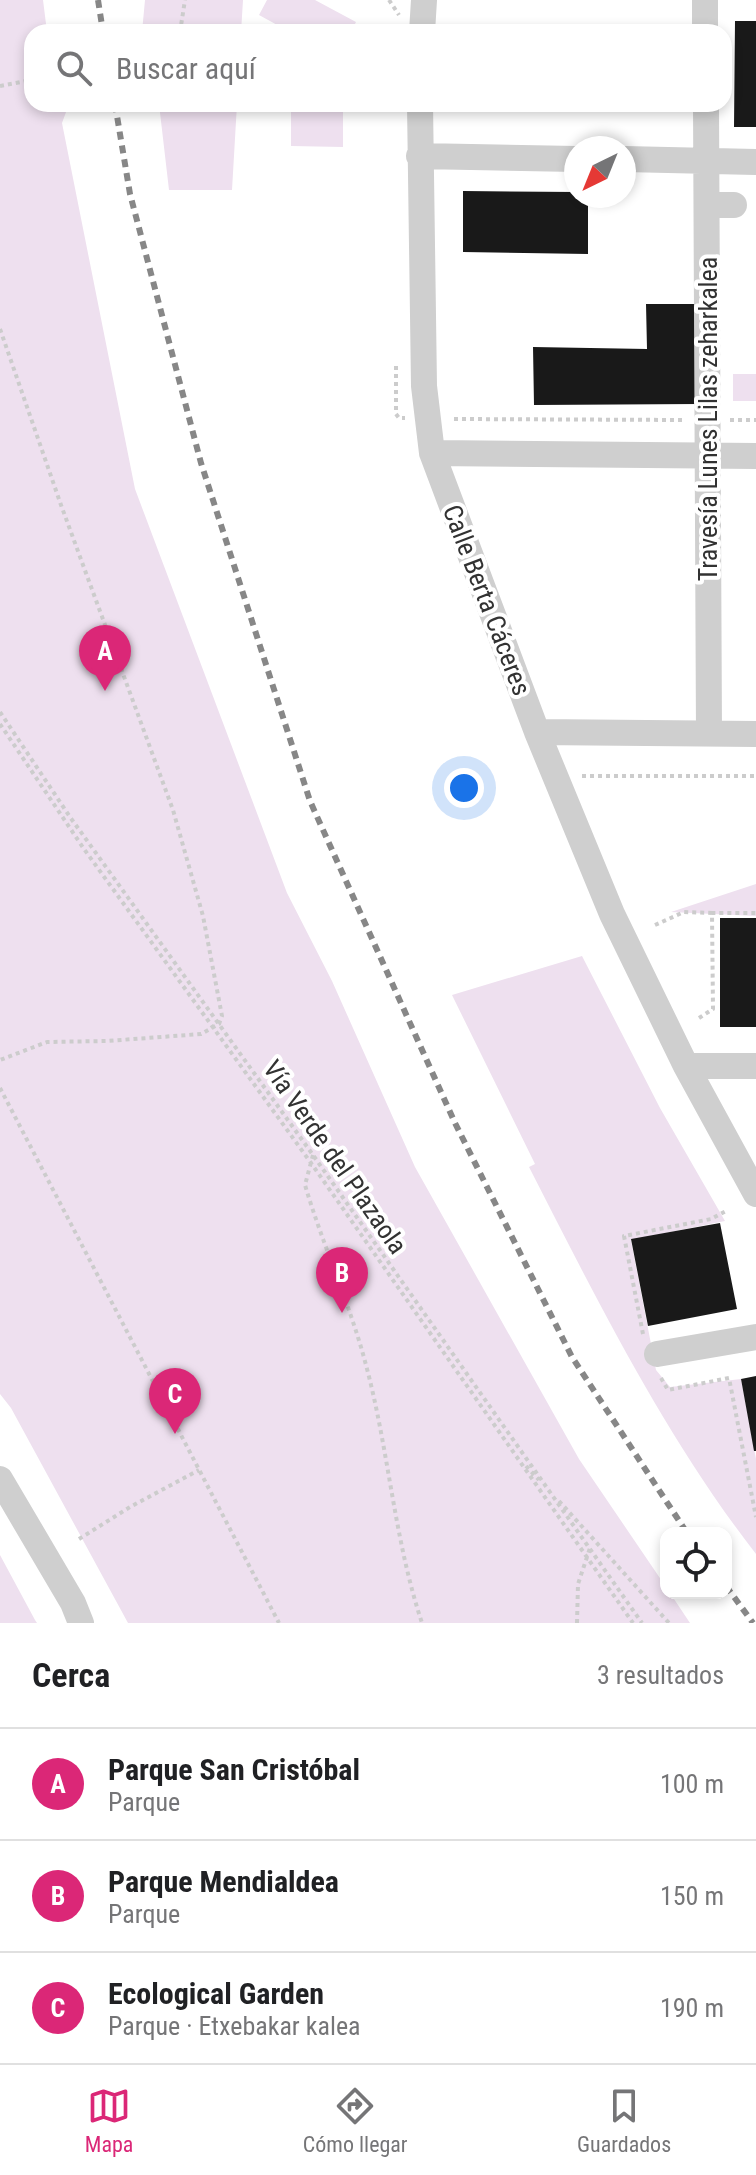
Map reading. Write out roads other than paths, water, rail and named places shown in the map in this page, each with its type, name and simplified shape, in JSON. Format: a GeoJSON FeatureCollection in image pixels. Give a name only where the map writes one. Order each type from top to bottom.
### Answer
{"type":"FeatureCollection","features":[{"type":"Feature","properties":{"kind":"street"},"geometry":{"type":"LineString","coordinates":[[422,24],[424,0]]}},
{"type":"Feature","properties":{"kind":"street"},"geometry":{"type":"LineString","coordinates":[[705,0],[705,24]]}},
{"type":"Feature","properties":{"kind":"street","name":"Calle Berta Cáceres"},"geometry":{"type":"LineString","coordinates":[[420,112],[426,419],[432,453],[537,732],[612,914],[686,1066],[756,1194]]}},
{"type":"Feature","properties":{"kind":"street","name":"Travesía Lunes Lilas zeharkalea"},"geometry":{"type":"LineString","coordinates":[[706,112],[706,161],[721,205],[720,363],[708,420],[709,733]]}},
{"type":"Feature","properties":{"kind":"street"},"geometry":{"type":"LineString","coordinates":[[419,156],[564,159]]}},
{"type":"Feature","properties":{"kind":"street"},"geometry":{"type":"LineString","coordinates":[[636,159],[756,162]]}},
{"type":"Feature","properties":{"kind":"street"},"geometry":{"type":"LineString","coordinates":[[432,453],[756,456]]}},
{"type":"Feature","properties":{"kind":"street"},"geometry":{"type":"LineString","coordinates":[[537,732],[756,734]]}},
{"type":"Feature","properties":{"kind":"street"},"geometry":{"type":"LineString","coordinates":[[686,1066],[756,1066]]}},
{"type":"Feature","properties":{"kind":"street"},"geometry":{"type":"LineString","coordinates":[[657,1354],[756,1337]]}},
{"type":"Feature","properties":{"kind":"street"},"geometry":{"type":"LineString","coordinates":[[0,1479],[73,1603],[81,1623]]}},
{"type":"Feature","properties":{"kind":"railway"},"geometry":{"type":"LineString","coordinates":[[98,0],[102,24]]}},
{"type":"Feature","properties":{"kind":"railway"},"geometry":{"type":"LineString","coordinates":[[116,112],[130,194],[201,463],[310,801],[455,1123],[572,1357],[683,1527]]}},
{"type":"Feature","properties":{"kind":"railway"},"geometry":{"type":"LineString","coordinates":[[732,1594],[753,1623]]}},
{"type":"Feature","properties":{"kind":"place","name":"Parque San Cristóbal"},"geometry":{"type":"Point","coordinates":[105,691]}},
{"type":"Feature","properties":{"kind":"place","name":"Parque Mendialdea"},"geometry":{"type":"Point","coordinates":[342,1313]}},
{"type":"Feature","properties":{"kind":"place","name":"Ecological Garden"},"geometry":{"type":"Point","coordinates":[175,1434]}}]}
